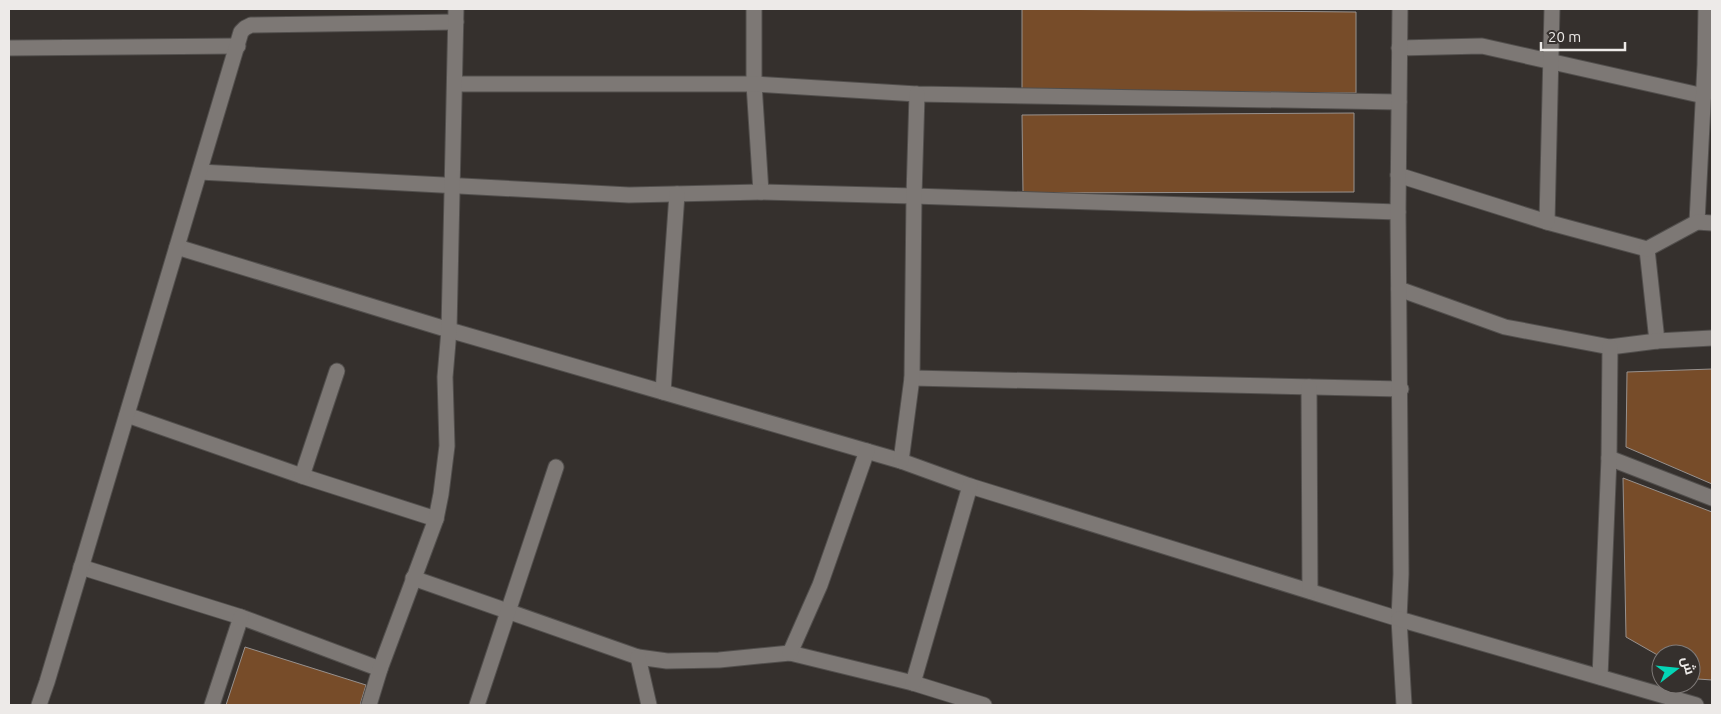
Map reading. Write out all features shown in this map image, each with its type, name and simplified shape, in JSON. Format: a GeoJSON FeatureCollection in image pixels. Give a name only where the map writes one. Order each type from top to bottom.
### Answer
{"type":"FeatureCollection","features":[{"type":"Feature","properties":{"kind":"street"},"geometry":{"type":"LineString","coordinates":[[754,9],[754,84],[761,192]]}},
{"type":"Feature","properties":{"kind":"street"},"geometry":{"type":"LineString","coordinates":[[1400,9],[1398,212],[1401,389],[1401,574],[1399,619],[1404,705]]}},
{"type":"Feature","properties":{"kind":"street"},"geometry":{"type":"LineString","coordinates":[[1547,222],[1552,9]]}},
{"type":"Feature","properties":{"kind":"street"},"geometry":{"type":"LineString","coordinates":[[1697,222],[1704,96],[1706,9]]}},
{"type":"Feature","properties":{"kind":"street"},"geometry":{"type":"LineString","coordinates":[[39,705],[241,32],[245,28],[252,26],[456,15],[449,330],[445,377],[447,446],[441,494],[436,518],[380,669],[369,705]]}},
{"type":"Feature","properties":{"kind":"street"},"geometry":{"type":"LineString","coordinates":[[9,48],[238,46]]}},
{"type":"Feature","properties":{"kind":"street"},"geometry":{"type":"LineString","coordinates":[[1399,48],[1482,46],[1704,96]]}},
{"type":"Feature","properties":{"kind":"street"},"geometry":{"type":"LineString","coordinates":[[455,84],[754,84],[917,94],[1399,102]]}},
{"type":"Feature","properties":{"kind":"street"},"geometry":{"type":"LineString","coordinates":[[901,461],[912,378],[917,94]]}},
{"type":"Feature","properties":{"kind":"street"},"geometry":{"type":"LineString","coordinates":[[200,172],[629,195],[761,192],[1398,212]]}},
{"type":"Feature","properties":{"kind":"street"},"geometry":{"type":"LineString","coordinates":[[1398,175],[1547,222],[1647,249],[1697,222],[1712,223]]}},
{"type":"Feature","properties":{"kind":"street"},"geometry":{"type":"LineString","coordinates":[[663,392],[677,194]]}},
{"type":"Feature","properties":{"kind":"street"},"geometry":{"type":"LineString","coordinates":[[177,247],[449,330],[901,461],[970,486],[1399,619],[1696,705]]}},
{"type":"Feature","properties":{"kind":"street"},"geometry":{"type":"LineString","coordinates":[[1647,249],[1657,341]]}},
{"type":"Feature","properties":{"kind":"street"},"geometry":{"type":"LineString","coordinates":[[1399,289],[1505,327],[1610,346],[1712,338]]}},
{"type":"Feature","properties":{"kind":"street"},"geometry":{"type":"LineString","coordinates":[[1600,677],[1609,458],[1610,346]]}},
{"type":"Feature","properties":{"kind":"street"},"geometry":{"type":"LineString","coordinates":[[302,476],[338,371]]}},
{"type":"Feature","properties":{"kind":"street"},"geometry":{"type":"LineString","coordinates":[[912,378],[1401,389]]}},
{"type":"Feature","properties":{"kind":"street"},"geometry":{"type":"LineString","coordinates":[[1309,387],[1310,591]]}},
{"type":"Feature","properties":{"kind":"street"},"geometry":{"type":"LineString","coordinates":[[127,415],[302,476],[436,518]]}},
{"type":"Feature","properties":{"kind":"street"},"geometry":{"type":"LineString","coordinates":[[790,653],[820,585],[867,451]]}},
{"type":"Feature","properties":{"kind":"street"},"geometry":{"type":"LineString","coordinates":[[1609,458],[1712,498]]}},
{"type":"Feature","properties":{"kind":"street"},"geometry":{"type":"LineString","coordinates":[[476,705],[556,467]]}},
{"type":"Feature","properties":{"kind":"street"},"geometry":{"type":"LineString","coordinates":[[912,683],[970,486]]}},
{"type":"Feature","properties":{"kind":"street"},"geometry":{"type":"LineString","coordinates":[[81,567],[241,617],[380,669]]}},
{"type":"Feature","properties":{"kind":"street"},"geometry":{"type":"LineString","coordinates":[[413,578],[638,657],[667,661],[710,660],[790,653],[912,683],[984,705]]}},
{"type":"Feature","properties":{"kind":"street"},"geometry":{"type":"LineString","coordinates":[[212,705],[241,617]]}},
{"type":"Feature","properties":{"kind":"street"},"geometry":{"type":"LineString","coordinates":[[638,657],[649,705]]}},
{"type":"Feature","properties":{"kind":"building"},"geometry":{"type":"Polygon","coordinates":[[[1022,9],[1356,12],[1356,93],[1022,90],[1022,9]]]}},
{"type":"Feature","properties":{"kind":"building"},"geometry":{"type":"Polygon","coordinates":[[[1354,113],[1354,192],[1023,193],[1022,115],[1354,113]]]}},
{"type":"Feature","properties":{"kind":"building"},"geometry":{"type":"Polygon","coordinates":[[[1712,369],[1712,484],[1626,447],[1627,372],[1712,369]]]}},
{"type":"Feature","properties":{"kind":"building"},"geometry":{"type":"Polygon","coordinates":[[[1623,478],[1712,512],[1712,680],[1701,679],[1701,644],[1651,644],[1651,651],[1626,637],[1623,478]]]}},
{"type":"Feature","properties":{"kind":"building"},"geometry":{"type":"Polygon","coordinates":[[[245,647],[366,685],[360,705],[226,705],[245,647]]]}}]}
